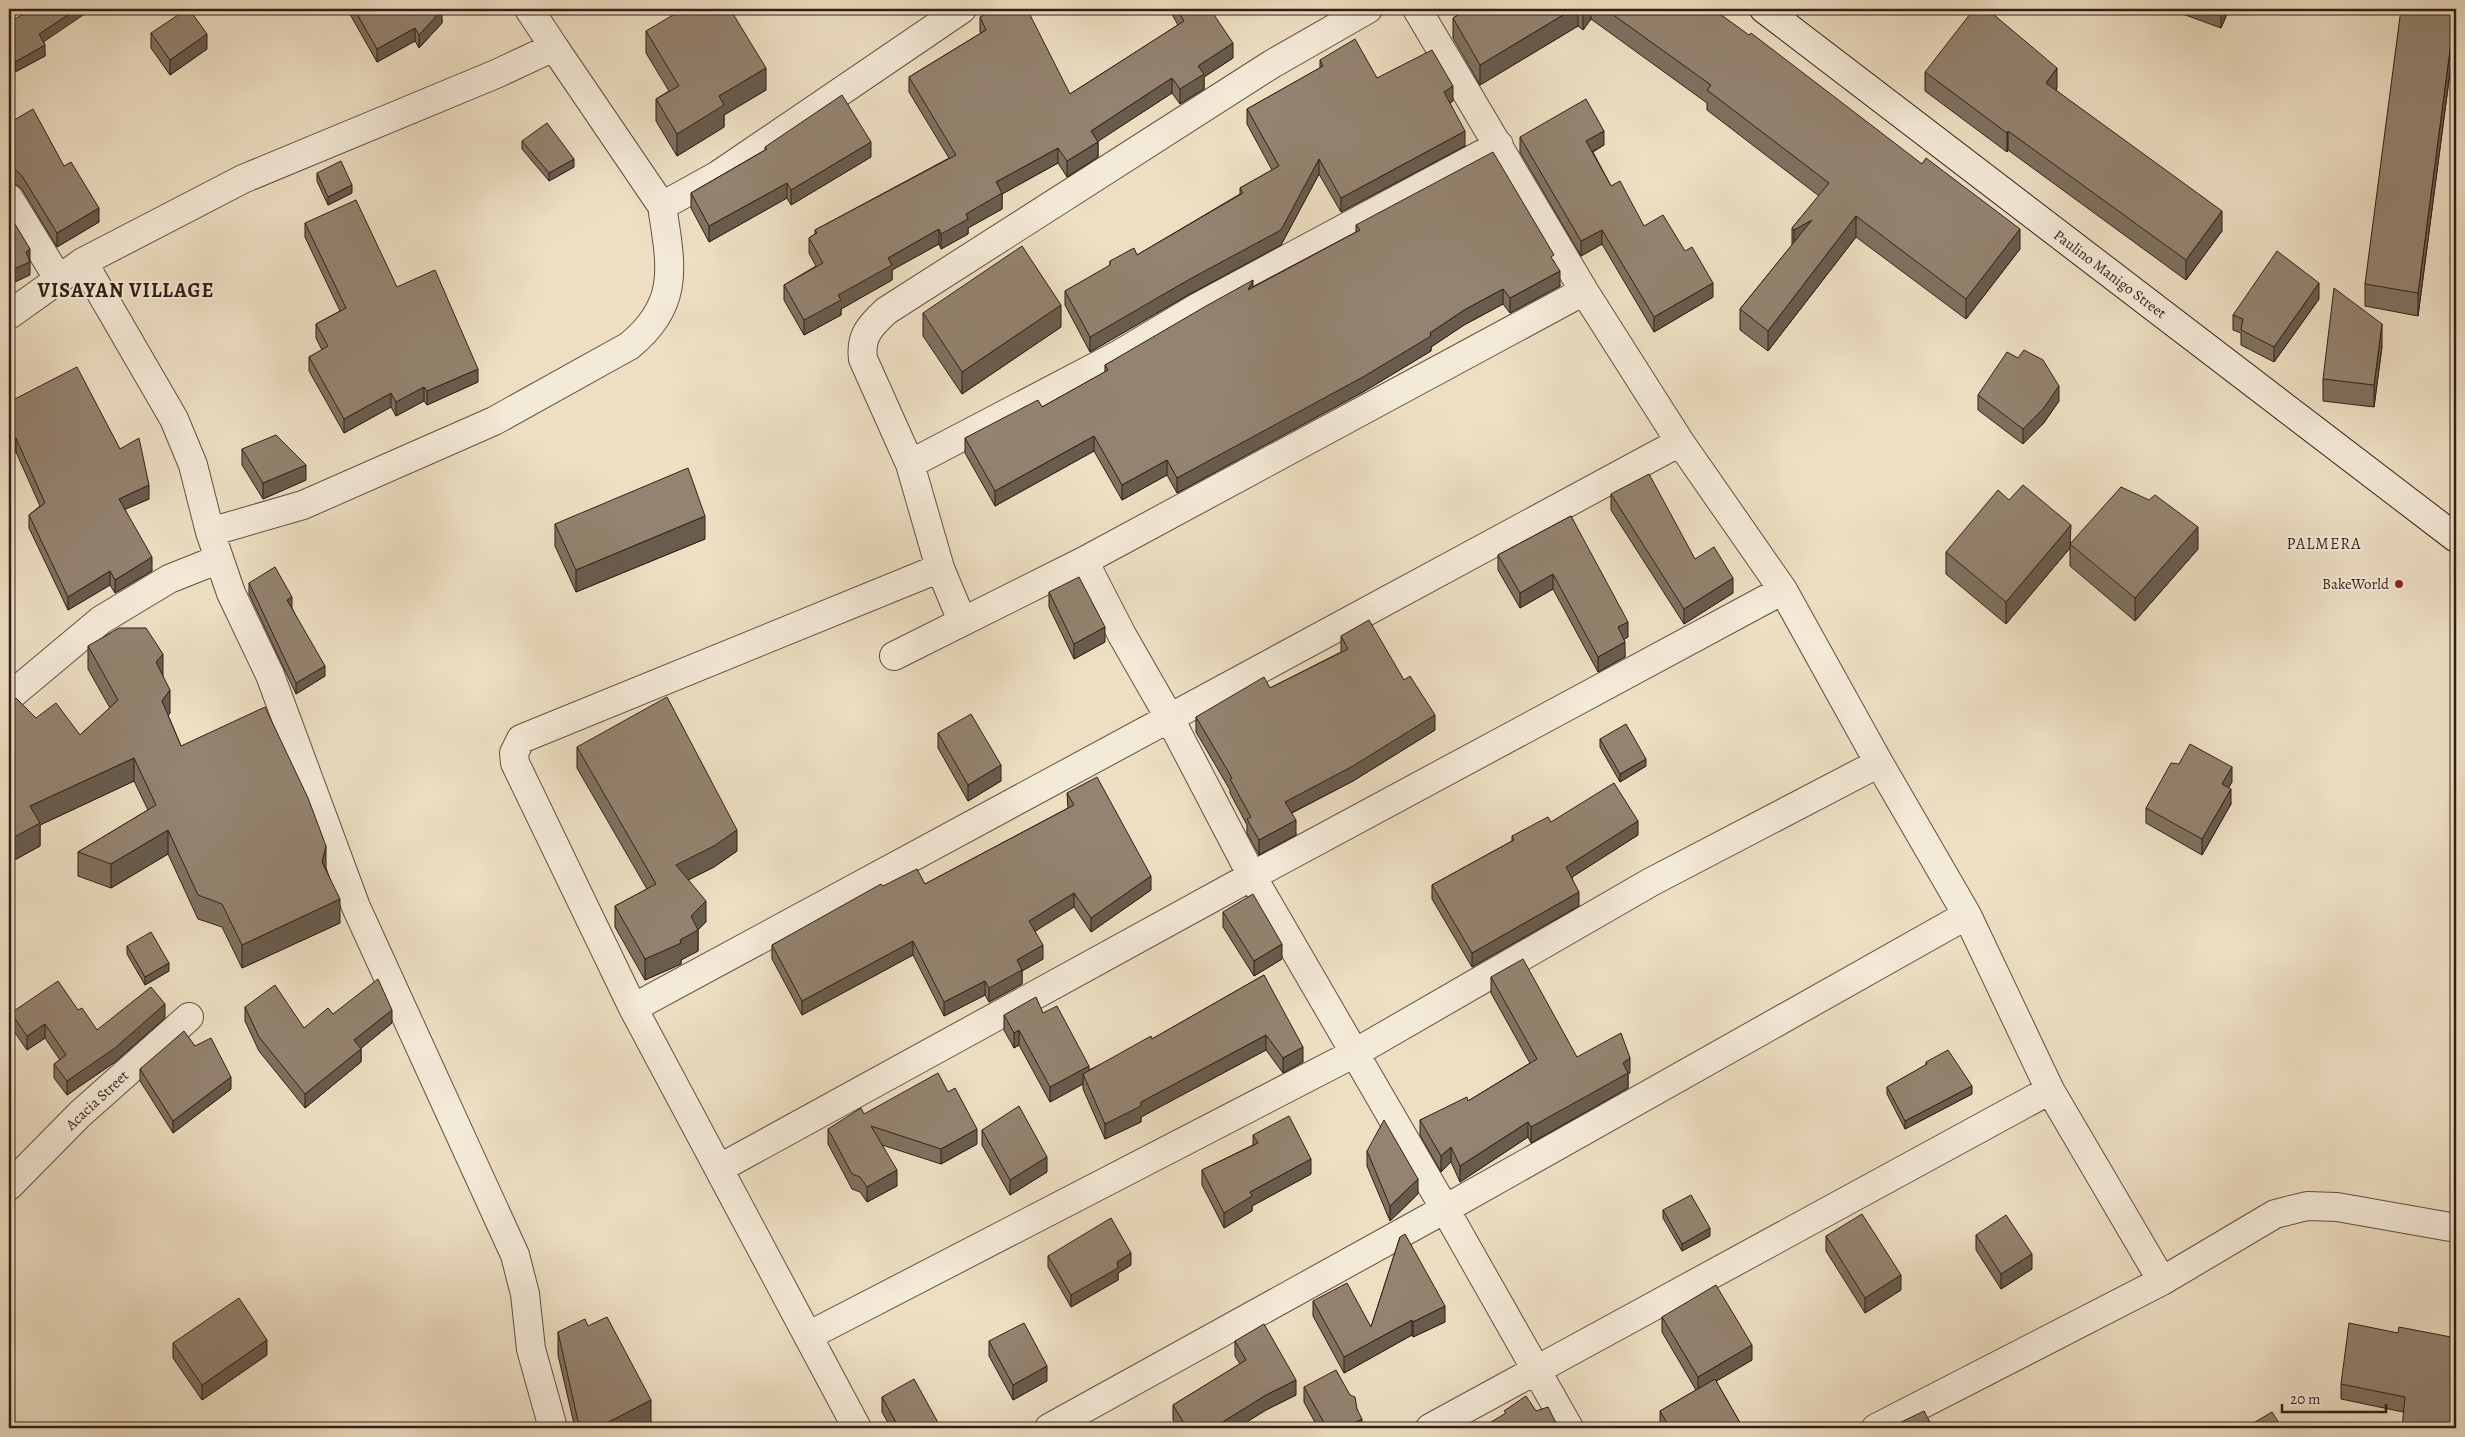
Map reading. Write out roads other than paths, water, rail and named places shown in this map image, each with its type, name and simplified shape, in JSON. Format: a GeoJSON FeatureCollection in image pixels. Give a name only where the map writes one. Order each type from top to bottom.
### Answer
{"type":"FeatureCollection","features":[{"type":"Feature","properties":{"kind":"street"},"geometry":{"type":"LineString","coordinates":[[210,532],[303,505],[494,421],[629,346],[647,331],[660,312],[669,283],[670,256],[662,206],[529,9]]}},
{"type":"Feature","properties":{"kind":"street"},"geometry":{"type":"LineString","coordinates":[[962,621],[940,568],[910,464],[864,359],[862,348],[864,336],[870,326],[886,311],[1272,64],[1368,9]]}},
{"type":"Feature","properties":{"kind":"street"},"geometry":{"type":"LineString","coordinates":[[1417,9],[1584,291],[1680,442],[1783,590],[1879,763],[1967,915],[2050,1090],[2162,1281]]}},
{"type":"Feature","properties":{"kind":"street","name":"Paulino Manigo Street"},"geometry":{"type":"LineString","coordinates":[[1764,9],[2456,538]]}},
{"type":"Feature","properties":{"kind":"street"},"geometry":{"type":"LineString","coordinates":[[662,206],[718,175],[945,13]]}},
{"type":"Feature","properties":{"kind":"street"},"geometry":{"type":"LineString","coordinates":[[9,315],[83,262],[243,179],[496,74],[554,47]]}},
{"type":"Feature","properties":{"kind":"street"},"geometry":{"type":"LineString","coordinates":[[910,464],[1110,359],[1198,307],[1499,145]]}},
{"type":"Feature","properties":{"kind":"street"},"geometry":{"type":"LineString","coordinates":[[9,198],[59,280]]}},
{"type":"Feature","properties":{"kind":"street"},"geometry":{"type":"LineString","coordinates":[[83,262],[174,419],[193,465],[210,532],[219,558],[240,614],[270,675],[356,907],[515,1255],[525,1294],[531,1349],[553,1428]]}},
{"type":"Feature","properties":{"kind":"street"},"geometry":{"type":"LineString","coordinates":[[894,656],[1084,561],[1584,291]]}},
{"type":"Feature","properties":{"kind":"street"},"geometry":{"type":"LineString","coordinates":[[633,1008],[1680,442]]}},
{"type":"Feature","properties":{"kind":"street"},"geometry":{"type":"LineString","coordinates":[[9,697],[101,620],[168,580],[219,558]]}},
{"type":"Feature","properties":{"kind":"street"},"geometry":{"type":"LineString","coordinates":[[1084,561],[1122,635],[1169,717],[1252,876],[1570,1428]]}},
{"type":"Feature","properties":{"kind":"street"},"geometry":{"type":"LineString","coordinates":[[857,1428],[633,1008],[516,763],[514,753],[521,739],[940,568]]}},
{"type":"Feature","properties":{"kind":"street"},"geometry":{"type":"LineString","coordinates":[[720,1168],[1252,876],[1783,590]]}},
{"type":"Feature","properties":{"kind":"street"},"geometry":{"type":"LineString","coordinates":[[808,1336],[1354,1054],[1651,882],[1879,763]]}},
{"type":"Feature","properties":{"kind":"street"},"geometry":{"type":"LineString","coordinates":[[1049,1428],[1445,1209],[1967,915]]}},
{"type":"Feature","properties":{"kind":"street","name":"Acacia Street"},"geometry":{"type":"LineString","coordinates":[[9,1186],[80,1114],[189,1018]]}},
{"type":"Feature","properties":{"kind":"street"},"geometry":{"type":"LineString","coordinates":[[1430,1428],[2050,1090]]}},
{"type":"Feature","properties":{"kind":"street"},"geometry":{"type":"LineString","coordinates":[[1876,1428],[2162,1281],[2275,1214],[2308,1206],[2337,1207],[2456,1228]]}},
{"type":"Feature","properties":{"kind":"place","name":"BakeWorld"},"geometry":{"type":"Point","coordinates":[2399,584]}},
{"type":"Feature","properties":{"kind":"district","name":"VISAYAN VILLAGE"},"geometry":{"type":"Point","coordinates":[126,290]}},
{"type":"Feature","properties":{"kind":"district","name":"PALMERA"},"geometry":{"type":"Point","coordinates":[2324,543]}}]}
